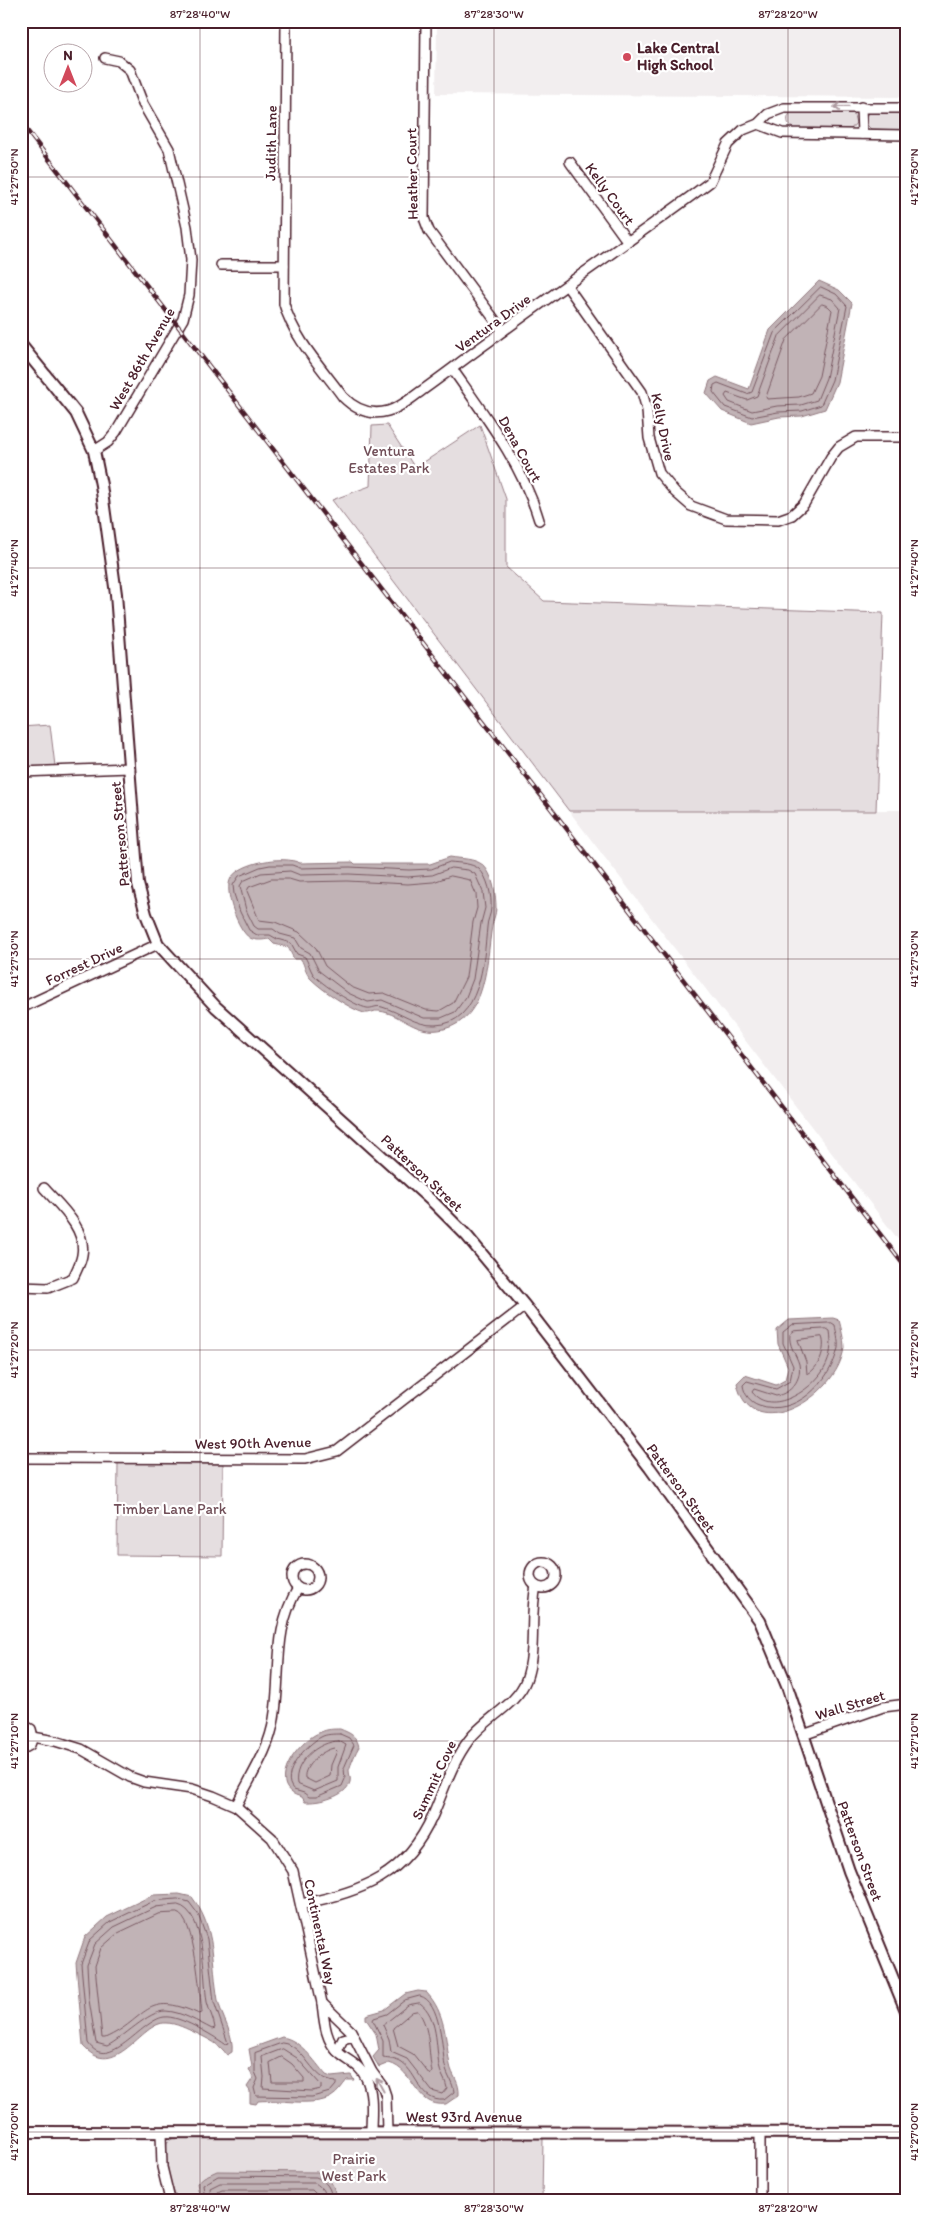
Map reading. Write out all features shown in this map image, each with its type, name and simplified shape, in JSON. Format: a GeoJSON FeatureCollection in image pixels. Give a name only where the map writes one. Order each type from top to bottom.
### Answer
{"type":"FeatureCollection","features":[{"type":"Feature","properties":{"kind":"street","name":"Judith Lane"},"geometry":{"type":"LineString","coordinates":[[284,265],[286,21]]}},
{"type":"Feature","properties":{"kind":"street","name":"Heather Court"},"geometry":{"type":"LineString","coordinates":[[426,21],[424,218],[429,231],[503,331]]}},
{"type":"Feature","properties":{"kind":"street","name":"West 86th Avenue"},"geometry":{"type":"LineString","coordinates":[[94,451],[108,442],[116,432],[183,319],[189,295],[190,277],[187,227],[169,149],[146,110],[130,70],[119,61],[105,58]]}},
{"type":"Feature","properties":{"kind":"street"},"geometry":{"type":"LineString","coordinates":[[861,107],[862,134]]}},
{"type":"Feature","properties":{"kind":"street","name":"Ventura Drive"},"geometry":{"type":"LineString","coordinates":[[284,265],[284,304],[288,319],[338,390],[352,405],[364,411],[376,413],[388,411],[399,406],[452,370],[710,182],[728,144],[743,130],[758,124],[768,114],[784,108],[907,108]]}},
{"type":"Feature","properties":{"kind":"street"},"geometry":{"type":"LineString","coordinates":[[758,124],[782,133],[907,134]]}},
{"type":"Feature","properties":{"kind":"street","name":"Kelly Court"},"geometry":{"type":"LineString","coordinates":[[570,162],[628,242]]}},
{"type":"Feature","properties":{"kind":"street"},"geometry":{"type":"LineString","coordinates":[[221,265],[284,265]]}},
{"type":"Feature","properties":{"kind":"street","name":"Kelly Drive"},"geometry":{"type":"LineString","coordinates":[[567,286],[642,392],[647,410],[648,438],[659,473],[675,492],[691,506],[726,519],[778,520],[792,515],[804,504],[831,457],[839,447],[856,437],[907,437]]}},
{"type":"Feature","properties":{"kind":"street","name":"Patterson Street"},"geometry":{"type":"LineString","coordinates":[[21,345],[76,413],[94,451],[101,485],[116,594],[138,884],[146,914],[158,944],[216,1007],[467,1236],[650,1468],[760,1621],[787,1686],[848,1871],[907,2014]]}},
{"type":"Feature","properties":{"kind":"street","name":"Dena Court"},"geometry":{"type":"LineString","coordinates":[[452,370],[501,438],[534,502],[539,520]]}},
{"type":"Feature","properties":{"kind":"street"},"geometry":{"type":"LineString","coordinates":[[21,772],[130,768]]}},
{"type":"Feature","properties":{"kind":"street","name":"Forrest Drive"},"geometry":{"type":"LineString","coordinates":[[21,1008],[158,944]]}},
{"type":"Feature","properties":{"kind":"street"},"geometry":{"type":"LineString","coordinates":[[21,1287],[48,1288],[73,1278],[82,1256],[82,1239],[66,1213],[44,1188]]}},
{"type":"Feature","properties":{"kind":"street","name":"West 90th Avenue"},"geometry":{"type":"LineString","coordinates":[[21,1458],[305,1459],[337,1451],[524,1306]]}},
{"type":"Feature","properties":{"kind":"street","name":"Summit Cove"},"geometry":{"type":"LineString","coordinates":[[301,1904],[353,1892],[373,1882],[393,1870],[423,1837],[464,1746],[474,1732],[506,1706],[525,1684],[533,1652],[533,1600],[536,1586]]}},
{"type":"Feature","properties":{"kind":"street"},"geometry":{"type":"LineString","coordinates":[[236,1806],[258,1767],[274,1720],[279,1640],[287,1611],[298,1588]]}},
{"type":"Feature","properties":{"kind":"street","name":"Wall Street"},"geometry":{"type":"LineString","coordinates":[[803,1735],[884,1707],[907,1704]]}},
{"type":"Feature","properties":{"kind":"street"},"geometry":{"type":"LineString","coordinates":[[21,1724],[31,1729],[33,1737],[30,1745],[21,1750]]}},
{"type":"Feature","properties":{"kind":"street","name":"Continental Way"},"geometry":{"type":"LineString","coordinates":[[33,1737],[81,1749],[123,1773],[144,1782],[192,1789],[236,1806],[272,1838],[284,1854],[293,1871],[327,2034],[337,2051],[367,2070],[383,2087],[386,2096],[387,2132]]}},
{"type":"Feature","properties":{"kind":"street","name":"Continental Way"},"geometry":{"type":"LineString","coordinates":[[322,2003],[354,2036],[367,2070],[370,2090],[371,2132]]}},
{"type":"Feature","properties":{"kind":"street"},"geometry":{"type":"LineString","coordinates":[[337,2051],[343,2039],[354,2036]]}},
{"type":"Feature","properties":{"kind":"street","name":"West 93rd Avenue"},"geometry":{"type":"LineString","coordinates":[[21,2132],[907,2134]]}},
{"type":"Feature","properties":{"kind":"street"},"geometry":{"type":"LineString","coordinates":[[160,2133],[162,2167],[170,2200]]}},
{"type":"Feature","properties":{"kind":"street"},"geometry":{"type":"LineString","coordinates":[[760,2133],[760,2200]]}},
{"type":"Feature","properties":{"kind":"shaded area","name":"Lake Central High School"},"geometry":{"type":"Polygon","coordinates":[[[437,21],[907,21],[907,97],[436,94],[437,21]]]}},
{"type":"Feature","properties":{"kind":"shaded area"},"geometry":{"type":"Polygon","coordinates":[[[907,810],[907,1251],[569,811],[907,810]]]}},
{"type":"Feature","properties":{"kind":"green space"},"geometry":{"type":"Polygon","coordinates":[[[792,111],[853,112],[856,123],[851,129],[795,129],[790,126],[788,121],[788,116],[792,111]]]}},
{"type":"Feature","properties":{"kind":"green space"},"geometry":{"type":"Polygon","coordinates":[[[870,111],[907,111],[907,130],[871,129],[866,124],[870,111]]]}},
{"type":"Feature","properties":{"kind":"green space","name":"Ventura Estates Park"},"geometry":{"type":"Polygon","coordinates":[[[387,425],[415,468],[480,425],[506,499],[506,567],[544,601],[883,613],[876,811],[569,811],[332,500],[370,486],[372,426],[387,425]]]}},
{"type":"Feature","properties":{"kind":"green space"},"geometry":{"type":"Polygon","coordinates":[[[50,725],[55,766],[21,768],[21,727],[50,725]]]}},
{"type":"Feature","properties":{"kind":"green space","name":"Timber Lane Park"},"geometry":{"type":"Polygon","coordinates":[[[118,1463],[223,1464],[222,1556],[117,1555],[118,1463]]]}},
{"type":"Feature","properties":{"kind":"green space","name":"Prairie West Park"},"geometry":{"type":"Polygon","coordinates":[[[177,2136],[543,2138],[542,2200],[177,2200],[168,2171],[166,2149],[167,2142],[177,2136]]]}},
{"type":"Feature","properties":{"kind":"water"},"geometry":{"type":"Polygon","coordinates":[[[819,281],[839,290],[852,303],[837,382],[825,409],[802,416],[779,417],[751,423],[722,411],[706,393],[710,381],[717,377],[749,389],[770,330],[819,281]]]}},
{"type":"Feature","properties":{"kind":"water"},"geometry":{"type":"Polygon","coordinates":[[[450,857],[472,860],[483,865],[492,879],[495,891],[496,912],[492,926],[486,972],[477,1001],[469,1013],[458,1023],[444,1029],[425,1030],[387,1013],[377,1011],[364,1013],[329,994],[311,979],[301,959],[294,959],[288,947],[274,944],[269,939],[252,939],[245,934],[230,900],[229,884],[236,872],[253,864],[263,862],[284,860],[300,863],[430,864],[450,857]]]}},
{"type":"Feature","properties":{"kind":"water"},"geometry":{"type":"Polygon","coordinates":[[[833,1318],[839,1320],[844,1347],[838,1366],[827,1383],[811,1398],[794,1408],[775,1413],[758,1412],[745,1402],[737,1383],[745,1375],[776,1385],[785,1380],[788,1367],[778,1344],[777,1330],[789,1320],[833,1318]]]}},
{"type":"Feature","properties":{"kind":"water"},"geometry":{"type":"Polygon","coordinates":[[[340,1729],[352,1735],[357,1740],[359,1747],[349,1770],[350,1782],[343,1792],[331,1798],[305,1802],[302,1797],[291,1792],[285,1784],[288,1764],[303,1744],[312,1737],[326,1730],[340,1729]]]}},
{"type":"Feature","properties":{"kind":"water"},"geometry":{"type":"Polygon","coordinates":[[[179,1894],[192,1897],[206,1922],[212,1947],[218,2000],[230,2032],[232,2052],[227,2055],[205,2037],[181,2026],[166,2023],[157,2025],[147,2031],[117,2054],[106,2058],[95,2056],[83,2046],[76,1963],[85,1937],[107,1917],[153,1895],[179,1894]]]}},
{"type":"Feature","properties":{"kind":"water"},"geometry":{"type":"Polygon","coordinates":[[[418,1991],[426,1992],[433,2000],[444,2026],[450,2065],[459,2090],[459,2095],[446,2104],[436,2104],[428,2100],[421,2095],[405,2073],[398,2067],[389,2063],[379,2067],[373,2057],[379,2050],[376,2034],[366,2019],[366,2015],[384,2010],[405,1994],[418,1991]]]}},
{"type":"Feature","properties":{"kind":"water"},"geometry":{"type":"Polygon","coordinates":[[[282,2037],[295,2042],[301,2047],[326,2075],[331,2077],[351,2075],[354,2080],[347,2080],[336,2094],[331,2097],[315,2102],[258,2101],[256,2104],[250,2103],[250,2091],[247,2087],[253,2078],[249,2069],[252,2067],[249,2049],[282,2037]]]}},
{"type":"Feature","properties":{"kind":"water"},"geometry":{"type":"Polygon","coordinates":[[[217,2171],[318,2172],[331,2183],[336,2200],[200,2200],[197,2183],[204,2177],[217,2171]]]}},
{"type":"Feature","properties":{"kind":"railway"},"geometry":{"type":"LineString","coordinates":[[21,123],[907,1269]]}},
{"type":"Feature","properties":{"kind":"railway"},"geometry":{"type":"LineString","coordinates":[[905,1056],[907,1071]]}},
{"type":"Feature","properties":{"kind":"place","name":"Lake Central High School"},"geometry":{"type":"Point","coordinates":[627,57]}}]}
